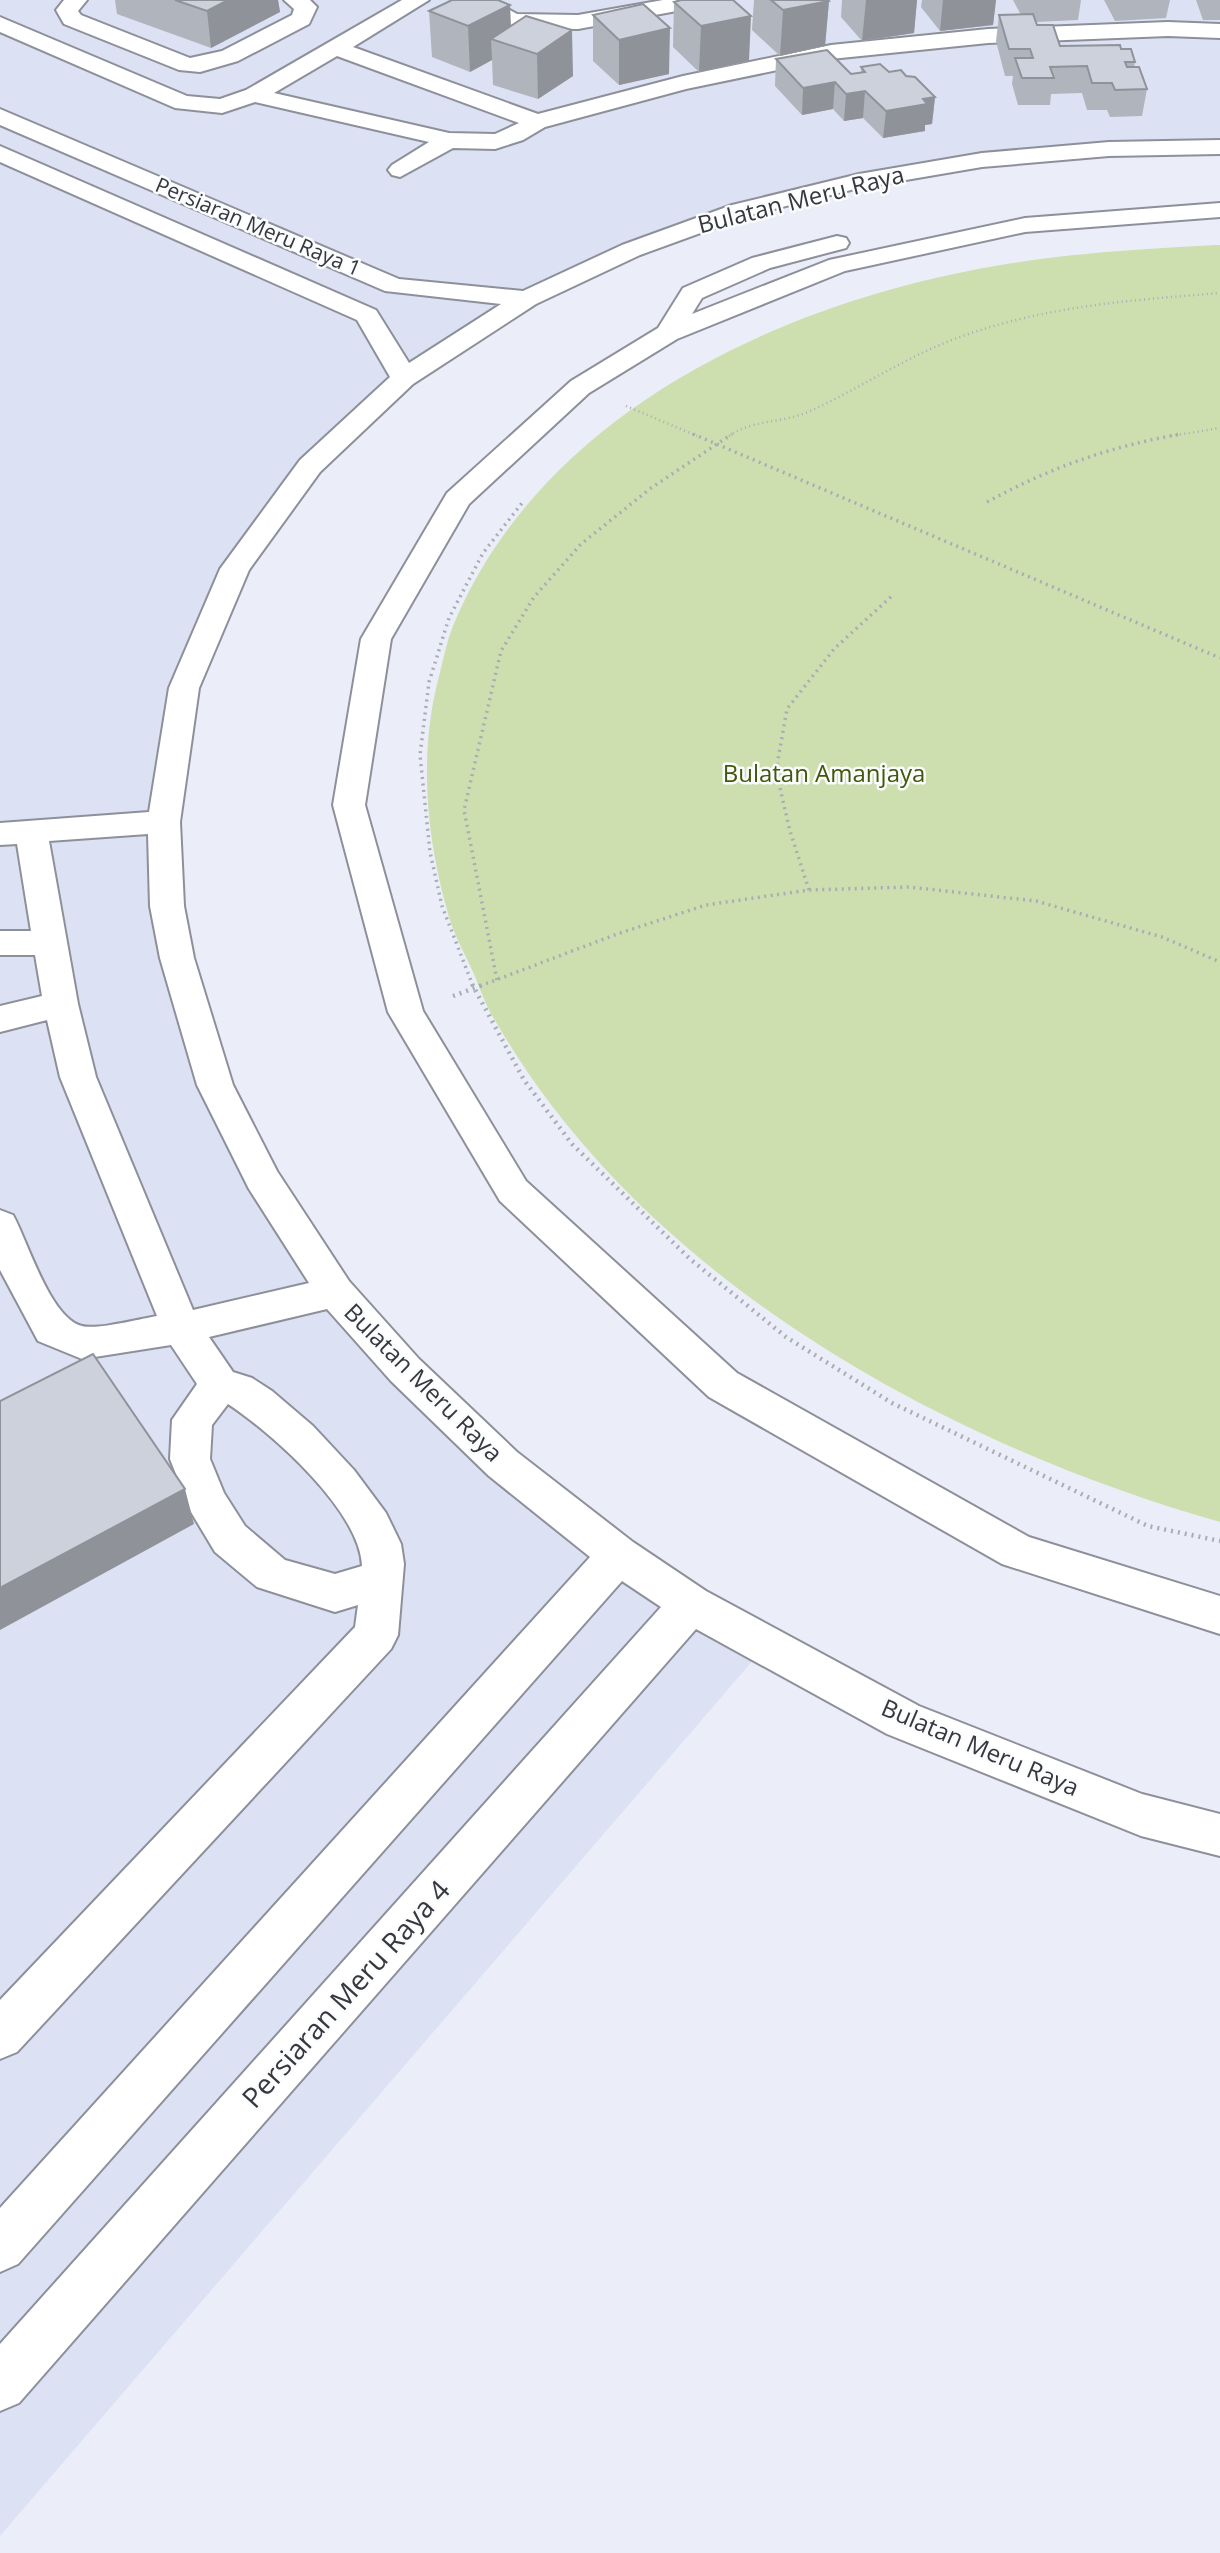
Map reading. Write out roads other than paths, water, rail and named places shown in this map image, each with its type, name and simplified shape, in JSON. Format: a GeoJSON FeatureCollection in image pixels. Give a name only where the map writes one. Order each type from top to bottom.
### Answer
{"type":"FeatureCollection","features":[{"type":"Feature","properties":{"kind":"street"},"geometry":{"type":"LineString","coordinates":[[76,0],[67,10],[72,19],[187,65],[213,63],[301,19],[306,6],[295,0]]}},
{"type":"Feature","properties":{"kind":"street"},"geometry":{"type":"LineString","coordinates":[[0,24],[183,103],[222,106],[254,95],[418,0]]}},
{"type":"Feature","properties":{"kind":"street"},"geometry":{"type":"LineString","coordinates":[[476,0],[513,20],[578,22],[699,0]]}},
{"type":"Feature","properties":{"kind":"street"},"geometry":{"type":"LineString","coordinates":[[254,95],[449,140],[480,144],[512,139],[537,122],[683,83],[831,52],[988,36],[1167,29],[1220,31]]}},
{"type":"Feature","properties":{"kind":"street"},"geometry":{"type":"LineString","coordinates":[[335,48],[537,122]]}},
{"type":"Feature","properties":{"kind":"street"},"geometry":{"type":"LineString","coordinates":[[124,77],[164,56]]}},
{"type":"Feature","properties":{"kind":"street","name":"Persiaran Meru Raya 1"},"geometry":{"type":"LineString","coordinates":[[0,116],[394,285],[527,299]]}},
{"type":"Feature","properties":{"kind":"street"},"geometry":{"type":"LineString","coordinates":[[400,170],[449,140]]}},
{"type":"Feature","properties":{"kind":"street","name":"Bulatan Meru Raya"},"geometry":{"type":"LineString","coordinates":[[1220,147],[1109,149],[982,160],[859,181],[741,211],[692,228],[631,250],[527,299],[404,378],[310,466],[235,569],[184,688],[164,822],[167,906],[177,958],[215,1085],[262,1179],[335,1292],[405,1370],[503,1464],[618,1555],[691,1604],[902,1720],[1141,1815],[1220,1835]]}},
{"type":"Feature","properties":{"kind":"street","name":"Persiaran Meru Raya 1"},"geometry":{"type":"LineString","coordinates":[[0,153],[367,315],[404,378]]}},
{"type":"Feature","properties":{"kind":"street"},"geometry":{"type":"LineString","coordinates":[[668,333],[692,293],[761,263],[862,236],[964,216],[1220,188]]}},
{"type":"Feature","properties":{"kind":"street"},"geometry":{"type":"LineString","coordinates":[[1220,210],[1025,225],[851,262],[668,333],[580,387],[457,499],[376,639],[349,805],[406,1012],[513,1191],[723,1385],[1017,1551],[1220,1615]]}},
{"type":"Feature","properties":{"kind":"street"},"geometry":{"type":"LineString","coordinates":[[0,2035],[376,1635],[382,1579],[381,1545],[344,1486],[302,1441],[239,1390],[220,1385],[181,1328],[78,1077],[61,1004],[51,943],[16,832],[164,822]]}},
{"type":"Feature","properties":{"kind":"street"},"geometry":{"type":"LineString","coordinates":[[0,943],[51,943]]}},
{"type":"Feature","properties":{"kind":"street"},"geometry":{"type":"LineString","coordinates":[[0,1019],[61,1004]]}},
{"type":"Feature","properties":{"kind":"street"},"geometry":{"type":"LineString","coordinates":[[0,1225],[6,1245],[52,1330],[82,1343],[181,1328],[335,1292]]}},
{"type":"Feature","properties":{"kind":"street"},"geometry":{"type":"LineString","coordinates":[[220,1385],[192,1420],[191,1459],[206,1500],[230,1539],[272,1574],[335,1593],[382,1579]]}},
{"type":"Feature","properties":{"kind":"street"},"geometry":{"type":"LineString","coordinates":[[0,2246],[618,1555]]}},
{"type":"Feature","properties":{"kind":"street","name":"Persiaran Meru Raya 4"},"geometry":{"type":"LineString","coordinates":[[0,2384],[691,1604]]}},
{"type":"Feature","properties":{"kind":"park label","name":"Bulatan Amanjaya"},"geometry":{"type":"Point","coordinates":[824,774]}}]}
